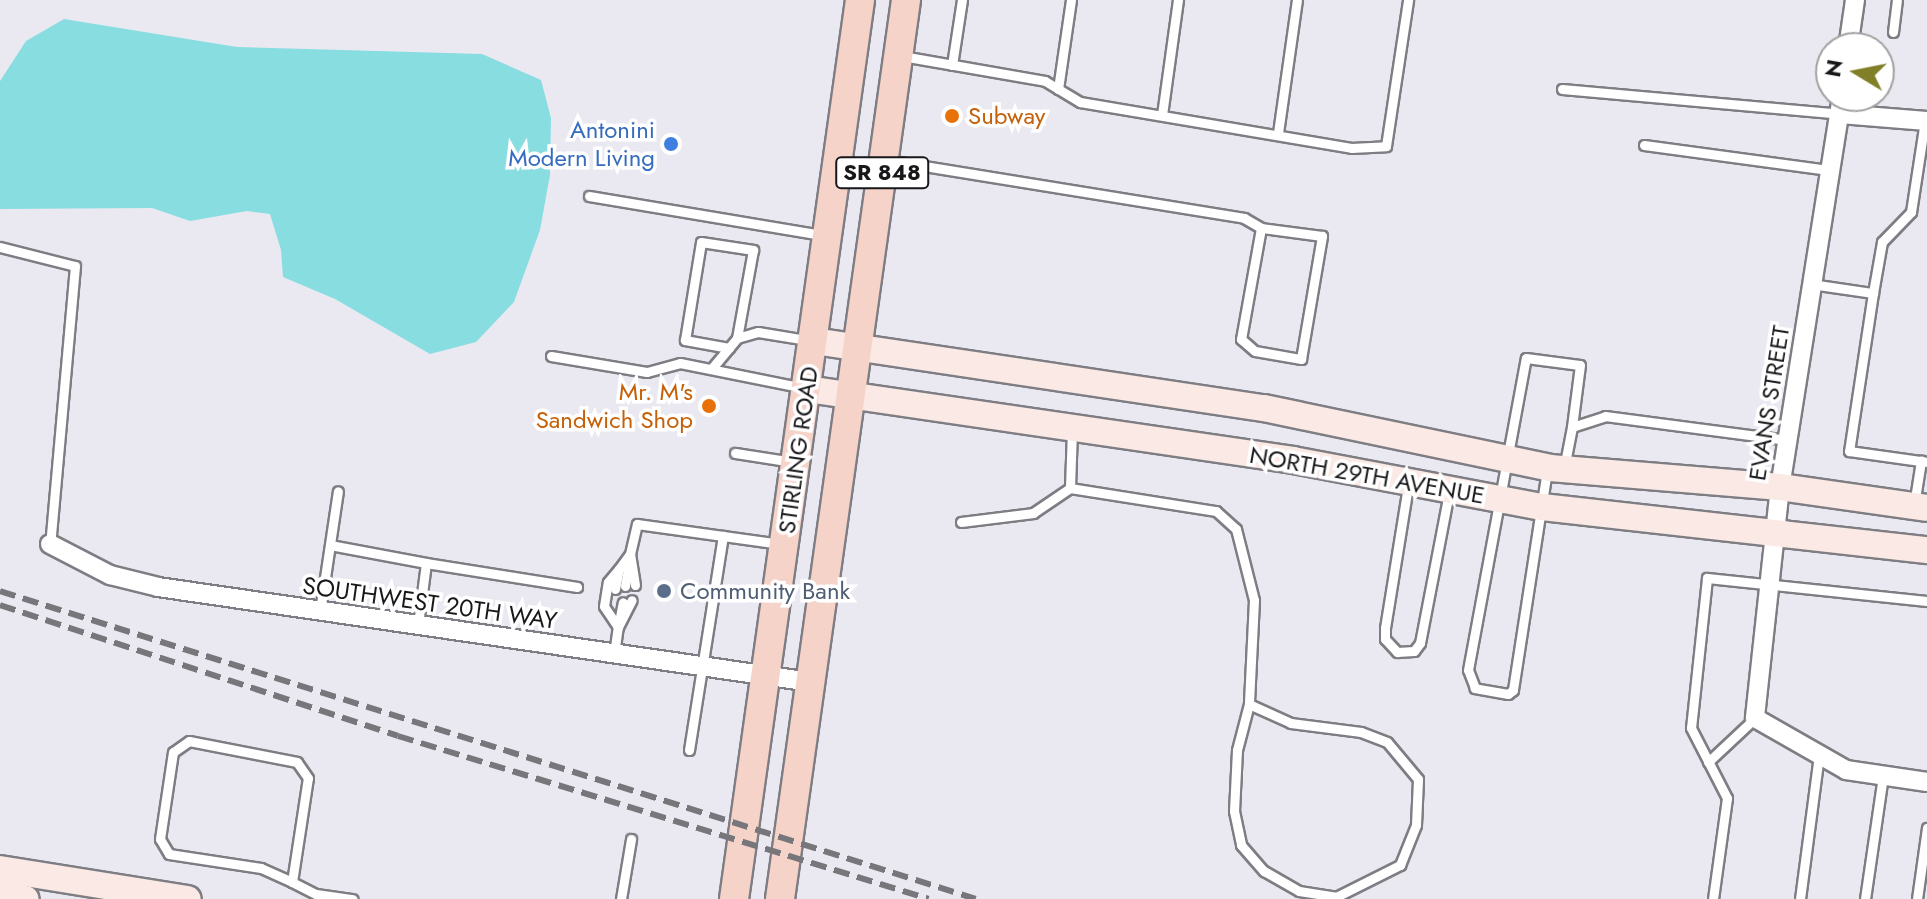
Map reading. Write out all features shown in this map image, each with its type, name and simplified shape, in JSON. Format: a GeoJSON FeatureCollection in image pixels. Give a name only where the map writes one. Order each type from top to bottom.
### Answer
{"type":"FeatureCollection","features":[{"type":"Feature","properties":{"kind":"main road","name":"STIRLING ROAD"},"geometry":{"type":"LineString","coordinates":[[734,899],[860,0]]}},
{"type":"Feature","properties":{"kind":"main road","name":"STIRLING ROAD"},"geometry":{"type":"LineString","coordinates":[[780,899],[906,0]]}},
{"type":"Feature","properties":{"kind":"street"},"geometry":{"type":"LineString","coordinates":[[1850,32],[1855,0]]}},
{"type":"Feature","properties":{"kind":"street","name":"EVANS STREET"},"geometry":{"type":"LineString","coordinates":[[1755,718],[1780,487],[1840,112]]}},
{"type":"Feature","properties":{"kind":"street"},"geometry":{"type":"LineString","coordinates":[[1878,112],[1926,121]]}},
{"type":"Feature","properties":{"kind":"street","name":"NORTH 29TH AVENUE"},"geometry":{"type":"LineString","coordinates":[[814,341],[1264,408],[1556,468],[1780,487],[1920,507]]}},
{"type":"Feature","properties":{"kind":"street","name":"NORTH 29TH AVENUE"},"geometry":{"type":"LineString","coordinates":[[807,389],[1072,427],[1542,507],[1927,550]]}},
{"type":"Feature","properties":{"kind":"street","name":"SOUTHWEST 20TH WAY"},"geometry":{"type":"LineString","coordinates":[[50,544],[76,561],[134,581],[811,682]]}},
{"type":"Feature","properties":{"kind":"street"},"geometry":{"type":"LineString","coordinates":[[1755,718],[1846,770],[1927,782]]}},
{"type":"Feature","properties":{"kind":"street"},"geometry":{"type":"LineString","coordinates":[[0,869],[188,899]]}},
{"type":"Feature","properties":{"kind":"street"},"geometry":{"type":"LineString","coordinates":[[0,894],[26,899]]}},
{"type":"Feature","properties":{"kind":"lane"},"geometry":{"type":"LineString","coordinates":[[952,65],[962,0]]}},
{"type":"Feature","properties":{"kind":"lane"},"geometry":{"type":"LineString","coordinates":[[1058,89],[1071,0]]}},
{"type":"Feature","properties":{"kind":"lane"},"geometry":{"type":"LineString","coordinates":[[1162,115],[1178,0]]}},
{"type":"Feature","properties":{"kind":"lane"},"geometry":{"type":"LineString","coordinates":[[1278,133],[1297,0]]}},
{"type":"Feature","properties":{"kind":"lane"},"geometry":{"type":"LineString","coordinates":[[899,55],[1045,81],[1080,102],[1278,133],[1351,148],[1386,146],[1408,0]]}},
{"type":"Feature","properties":{"kind":"lane"},"geometry":{"type":"LineString","coordinates":[[1893,32],[1897,0]]}},
{"type":"Feature","properties":{"kind":"lane"},"geometry":{"type":"LineString","coordinates":[[1562,89],[1815,104]]}},
{"type":"Feature","properties":{"kind":"lane"},"geometry":{"type":"LineString","coordinates":[[1920,507],[1924,461],[1849,451],[1882,242],[1911,212],[1926,121]]}},
{"type":"Feature","properties":{"kind":"lane"},"geometry":{"type":"LineString","coordinates":[[1644,145],[1830,170]]}},
{"type":"Feature","properties":{"kind":"lane"},"geometry":{"type":"LineString","coordinates":[[884,160],[1244,218],[1261,228],[1322,236],[1301,359],[1255,351],[1241,339],[1261,228]]}},
{"type":"Feature","properties":{"kind":"lane"},"geometry":{"type":"LineString","coordinates":[[589,196],[829,236]]}},
{"type":"Feature","properties":{"kind":"lane"},"geometry":{"type":"LineString","coordinates":[[712,368],[729,348],[737,338],[753,250],[701,242],[685,340],[729,348]]}},
{"type":"Feature","properties":{"kind":"lane"},"geometry":{"type":"LineString","coordinates":[[0,247],[75,266],[50,544]]}},
{"type":"Feature","properties":{"kind":"lane"},"geometry":{"type":"LineString","coordinates":[[1811,284],[1873,293]]}},
{"type":"Feature","properties":{"kind":"lane"},"geometry":{"type":"LineString","coordinates":[[737,338],[758,332],[814,341]]}},
{"type":"Feature","properties":{"kind":"lane"},"geometry":{"type":"LineString","coordinates":[[551,356],[647,372],[680,363],[807,389]]}},
{"type":"Feature","properties":{"kind":"lane"},"geometry":{"type":"LineString","coordinates":[[1526,358],[1580,365],[1572,427],[1542,507],[1513,690],[1508,694],[1475,688],[1468,670],[1526,358]]}},
{"type":"Feature","properties":{"kind":"lane"},"geometry":{"type":"LineString","coordinates":[[1572,427],[1605,416],[1787,440]]}},
{"type":"Feature","properties":{"kind":"lane"},"geometry":{"type":"LineString","coordinates":[[1070,488],[1072,427]]}},
{"type":"Feature","properties":{"kind":"lane"},"geometry":{"type":"LineString","coordinates":[[735,453],[797,462]]}},
{"type":"Feature","properties":{"kind":"lane"},"geometry":{"type":"LineString","coordinates":[[1409,483],[1385,628],[1390,648],[1397,652],[1414,651],[1420,643],[1449,489]]}},
{"type":"Feature","properties":{"kind":"lane"},"geometry":{"type":"LineString","coordinates":[[961,522],[1033,513],[1070,488],[1216,511],[1236,529],[1254,600],[1249,704],[1237,750],[1234,811],[1241,845],[1264,871],[1299,891],[1336,897],[1400,865],[1416,825],[1418,779],[1387,742],[1361,732],[1291,723],[1249,704]]}},
{"type":"Feature","properties":{"kind":"lane"},"geometry":{"type":"LineString","coordinates":[[320,611],[338,491]]}},
{"type":"Feature","properties":{"kind":"lane"},"geometry":{"type":"LineString","coordinates":[[619,569],[625,587],[637,524],[785,545]]}},
{"type":"Feature","properties":{"kind":"lane"},"geometry":{"type":"LineString","coordinates":[[689,750],[723,536]]}},
{"type":"Feature","properties":{"kind":"lane"},"geometry":{"type":"LineString","coordinates":[[330,545],[577,587]]}},
{"type":"Feature","properties":{"kind":"lane"},"geometry":{"type":"LineString","coordinates":[[618,627],[604,606],[608,582],[630,554]]}},
{"type":"Feature","properties":{"kind":"lane"},"geometry":{"type":"LineString","coordinates":[[418,625],[426,563]]}},
{"type":"Feature","properties":{"kind":"lane"},"geometry":{"type":"LineString","coordinates":[[1713,899],[1727,798],[1691,728],[1707,578],[1769,586],[1821,586],[1927,601]]}},
{"type":"Feature","properties":{"kind":"lane"},"geometry":{"type":"LineString","coordinates":[[614,654],[623,602]]}},
{"type":"Feature","properties":{"kind":"lane"},"geometry":{"type":"LineString","coordinates":[[1708,762],[1755,718]]}},
{"type":"Feature","properties":{"kind":"lane"},"geometry":{"type":"LineString","coordinates":[[292,882],[308,778],[297,762],[189,741],[173,752],[160,839],[169,854],[261,868],[316,894],[353,899]]}},
{"type":"Feature","properties":{"kind":"lane"},"geometry":{"type":"LineString","coordinates":[[1800,899],[1819,755]]}},
{"type":"Feature","properties":{"kind":"lane"},"geometry":{"type":"LineString","coordinates":[[1865,899],[1883,776]]}},
{"type":"Feature","properties":{"kind":"lane"},"geometry":{"type":"LineString","coordinates":[[1917,899],[1927,828]]}},
{"type":"Feature","properties":{"kind":"lane"},"geometry":{"type":"LineString","coordinates":[[621,899],[631,839]]}},
{"type":"Feature","properties":{"kind":"water"},"geometry":{"type":"Polygon","coordinates":[[[64,19],[237,47],[482,54],[541,80],[551,118],[550,175],[540,230],[514,302],[476,342],[430,354],[335,299],[283,277],[281,250],[270,214],[247,211],[190,221],[152,208],[0,209],[0,81],[26,41],[64,19]]]}},
{"type":"Feature","properties":{"kind":"railway"},"geometry":{"type":"LineString","coordinates":[[0,591],[976,899]]}},
{"type":"Feature","properties":{"kind":"railway"},"geometry":{"type":"LineString","coordinates":[[0,605],[398,736],[929,899]]}},
{"type":"Feature","properties":{"kind":"place","name":"Subway"},"geometry":{"type":"Point","coordinates":[952,116]}},
{"type":"Feature","properties":{"kind":"place","name":"Antonini Modern Living"},"geometry":{"type":"Point","coordinates":[671,144]}},
{"type":"Feature","properties":{"kind":"place","name":"Mr. M's Sandwich Shop"},"geometry":{"type":"Point","coordinates":[709,406]}},
{"type":"Feature","properties":{"kind":"place","name":"Community Bank"},"geometry":{"type":"Point","coordinates":[664,591]}}]}
